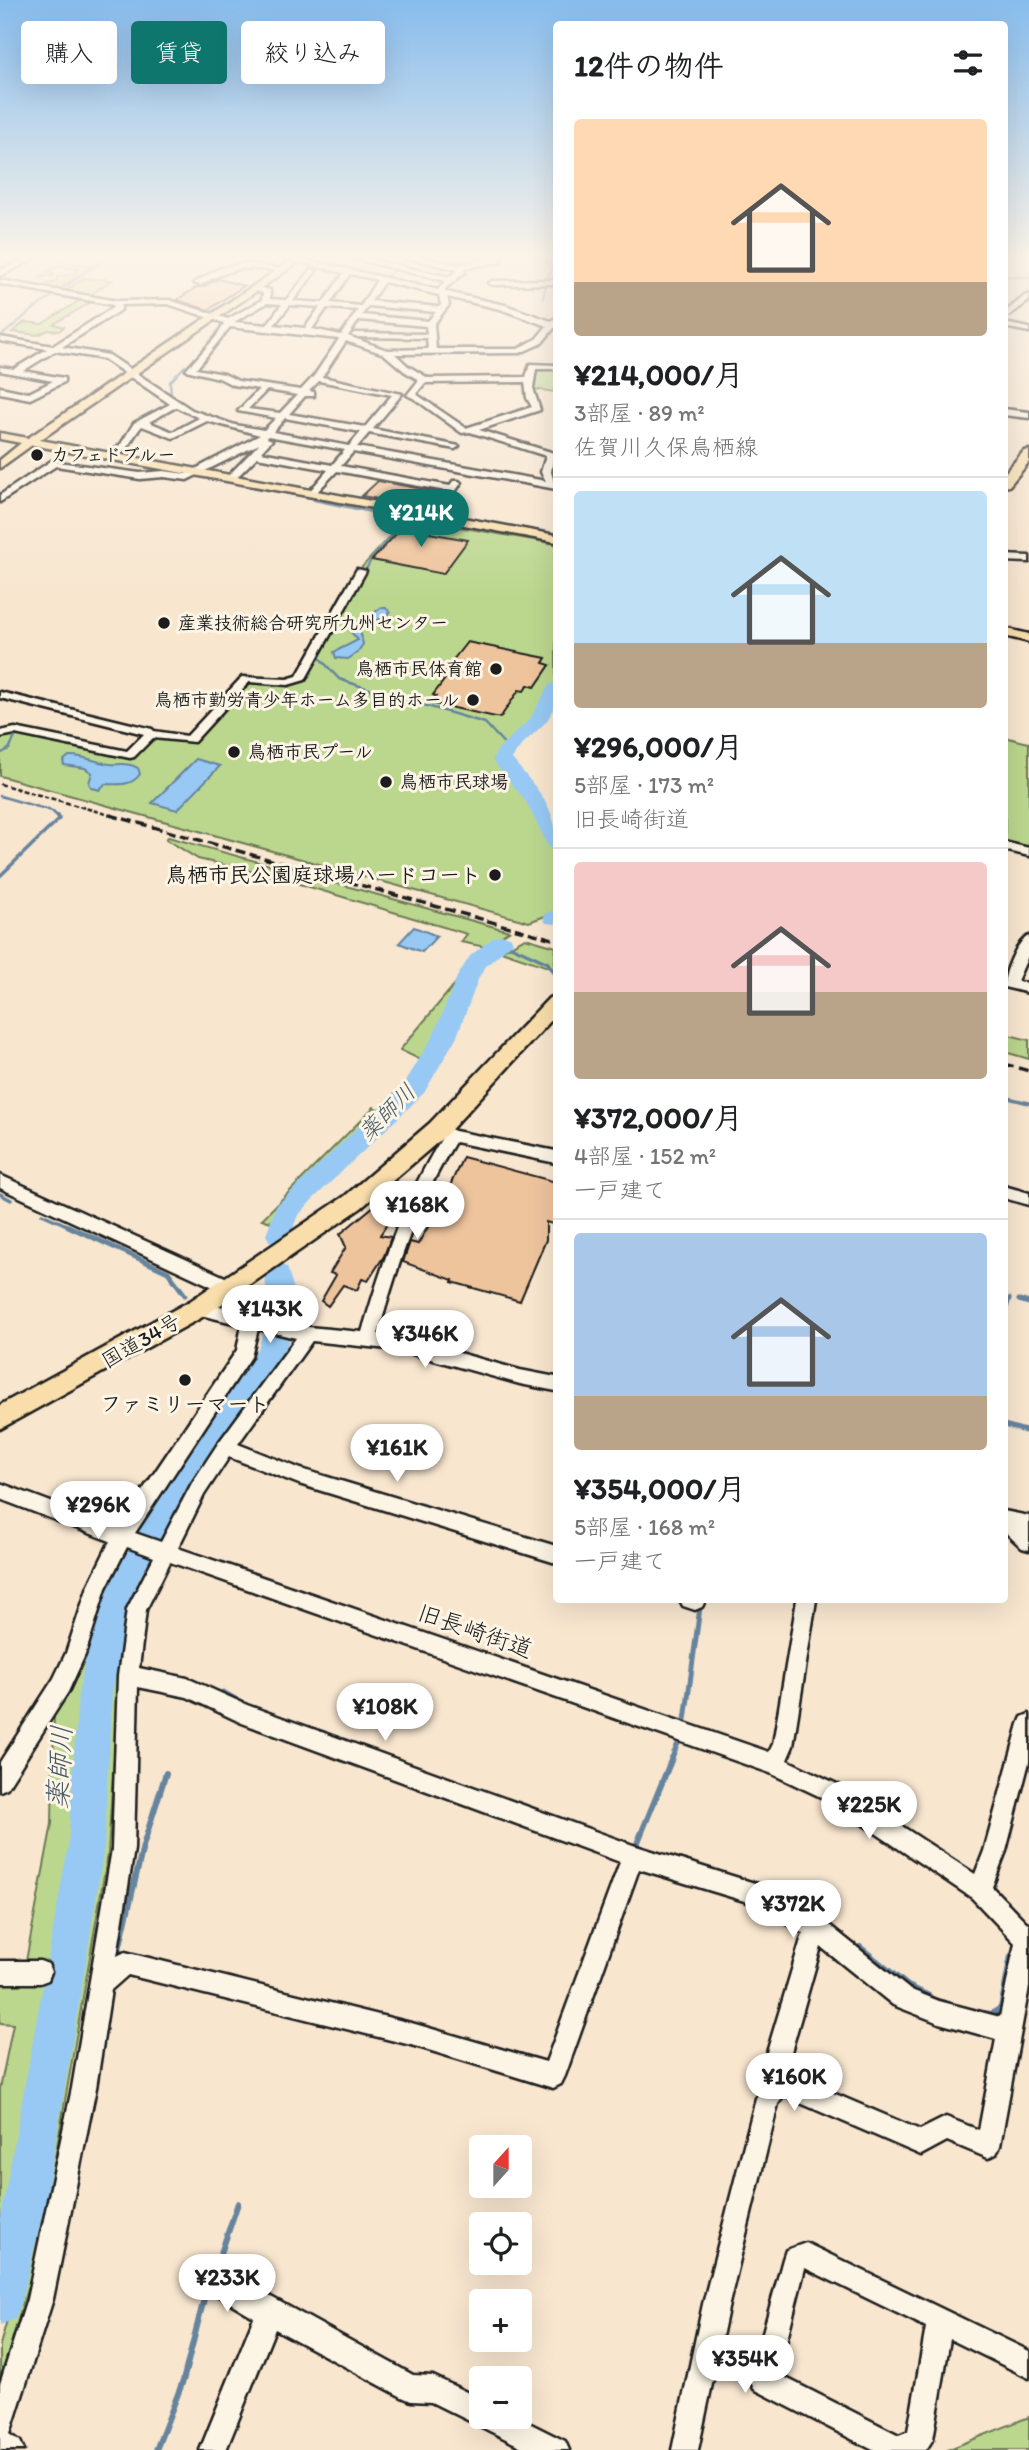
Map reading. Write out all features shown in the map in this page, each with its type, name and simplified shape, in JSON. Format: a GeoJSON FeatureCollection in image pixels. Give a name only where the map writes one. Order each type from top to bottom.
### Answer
{"type":"FeatureCollection","features":[{"type":"Feature","properties":{"kind":"highway"},"geometry":{"type":"LineString","coordinates":[[1008,478],[1029,454]]}},
{"type":"Feature","properties":{"kind":"highway","name":"国道34号"},"geometry":{"type":"LineString","coordinates":[[0,1418],[198,1308],[354,1202],[444,1132],[553,1006]]}},
{"type":"Feature","properties":{"kind":"main road"},"geometry":{"type":"LineString","coordinates":[[0,465],[135,369]]}},
{"type":"Feature","properties":{"kind":"main road"},"geometry":{"type":"LineString","coordinates":[[0,436],[553,538]]}},
{"type":"Feature","properties":{"kind":"main road"},"geometry":{"type":"LineString","coordinates":[[1008,633],[1029,638]]}},
{"type":"Feature","properties":{"kind":"street"},"geometry":{"type":"LineString","coordinates":[[0,390],[30,396],[61,380],[3,369]]}},
{"type":"Feature","properties":{"kind":"street"},"geometry":{"type":"LineString","coordinates":[[124,369],[176,404],[205,419],[268,435],[553,486]]}},
{"type":"Feature","properties":{"kind":"street"},"geometry":{"type":"LineString","coordinates":[[191,369],[236,383],[307,394]]}},
{"type":"Feature","properties":{"kind":"street"},"geometry":{"type":"LineString","coordinates":[[231,478],[327,369]]}},
{"type":"Feature","properties":{"kind":"street"},"geometry":{"type":"LineString","coordinates":[[409,369],[424,381],[528,379]]}},
{"type":"Feature","properties":{"kind":"street"},"geometry":{"type":"LineString","coordinates":[[455,446],[468,430],[537,408],[530,397],[528,379],[532,369]]}},
{"type":"Feature","properties":{"kind":"street"},"geometry":{"type":"LineString","coordinates":[[321,379],[418,397],[468,430],[551,455],[546,472],[553,484]]}},
{"type":"Feature","properties":{"kind":"street"},"geometry":{"type":"LineString","coordinates":[[411,395],[424,381]]}},
{"type":"Feature","properties":{"kind":"street"},"geometry":{"type":"LineString","coordinates":[[265,387],[242,411],[455,446]]}},
{"type":"Feature","properties":{"kind":"street"},"geometry":{"type":"LineString","coordinates":[[313,493],[398,394]]}},
{"type":"Feature","properties":{"kind":"street"},"geometry":{"type":"LineString","coordinates":[[112,456],[124,446],[141,422],[176,404]]}},
{"type":"Feature","properties":{"kind":"street"},"geometry":{"type":"LineString","coordinates":[[1008,405],[1029,408]]}},
{"type":"Feature","properties":{"kind":"street"},"geometry":{"type":"LineString","coordinates":[[1008,412],[1029,415]]}},
{"type":"Feature","properties":{"kind":"street"},"geometry":{"type":"LineString","coordinates":[[141,422],[173,435],[205,419]]}},
{"type":"Feature","properties":{"kind":"street"},"geometry":{"type":"LineString","coordinates":[[0,499],[54,463],[140,476],[164,474],[187,477],[268,435]]}},
{"type":"Feature","properties":{"kind":"street"},"geometry":{"type":"LineString","coordinates":[[455,446],[465,470]]}},
{"type":"Feature","properties":{"kind":"street"},"geometry":{"type":"LineString","coordinates":[[255,454],[452,489]]}},
{"type":"Feature","properties":{"kind":"street"},"geometry":{"type":"LineString","coordinates":[[434,516],[465,470]]}},
{"type":"Feature","properties":{"kind":"street"},"geometry":{"type":"LineString","coordinates":[[1008,558],[1029,559]]}},
{"type":"Feature","properties":{"kind":"street"},"geometry":{"type":"LineString","coordinates":[[0,695],[148,731],[150,734],[190,740],[246,679],[288,682],[301,678],[361,571]]}},
{"type":"Feature","properties":{"kind":"street"},"geometry":{"type":"LineString","coordinates":[[0,734],[15,731],[130,755],[150,734]]}},
{"type":"Feature","properties":{"kind":"street"},"geometry":{"type":"LineString","coordinates":[[1008,847],[1029,852]]}},
{"type":"Feature","properties":{"kind":"street"},"geometry":{"type":"LineString","coordinates":[[1008,980],[1029,940]]}},
{"type":"Feature","properties":{"kind":"street"},"geometry":{"type":"LineString","coordinates":[[1008,982],[1029,988]]}},
{"type":"Feature","properties":{"kind":"street"},"geometry":{"type":"LineString","coordinates":[[369,1338],[405,1219],[444,1132],[553,1156]]}},
{"type":"Feature","properties":{"kind":"street"},"geometry":{"type":"LineString","coordinates":[[0,1181],[230,1287]]}},
{"type":"Feature","properties":{"kind":"street"},"geometry":{"type":"LineString","coordinates":[[1008,1193],[1029,1199]]}},
{"type":"Feature","properties":{"kind":"street"},"geometry":{"type":"LineString","coordinates":[[198,1308],[303,1333],[398,1343],[520,1377],[553,1383]]}},
{"type":"Feature","properties":{"kind":"street"},"geometry":{"type":"LineString","coordinates":[[0,1781],[61,1685],[75,1654],[97,1586],[245,1352],[251,1321]]}},
{"type":"Feature","properties":{"kind":"street"},"geometry":{"type":"LineString","coordinates":[[0,2425],[40,2299],[84,2088],[123,1849],[128,1676],[137,1609],[162,1551],[198,1489],[303,1333]]}},
{"type":"Feature","properties":{"kind":"street"},"geometry":{"type":"LineString","coordinates":[[225,1447],[299,1476],[553,1554]]}},
{"type":"Feature","properties":{"kind":"street","name":"旧長崎街道"},"geometry":{"type":"LineString","coordinates":[[0,1491],[125,1538],[774,1764],[832,1792],[980,1890],[1028,1940]]}},
{"type":"Feature","properties":{"kind":"street"},"geometry":{"type":"LineString","coordinates":[[1008,1520],[1029,1524]]}},
{"type":"Feature","properties":{"kind":"street"},"geometry":{"type":"LineString","coordinates":[[1008,1522],[1029,1542]]}},
{"type":"Feature","properties":{"kind":"street"},"geometry":{"type":"LineString","coordinates":[[774,1764],[783,1746],[807,1603]]}},
{"type":"Feature","properties":{"kind":"street"},"geometry":{"type":"LineString","coordinates":[[128,1676],[174,1682],[193,1688],[242,1713],[633,1856],[757,1894],[815,1928],[901,1997],[939,2012],[1009,2031]]}},
{"type":"Feature","properties":{"kind":"street"},"geometry":{"type":"LineString","coordinates":[[980,1890],[995,1851],[1029,1724]]}},
{"type":"Feature","properties":{"kind":"street"},"geometry":{"type":"LineString","coordinates":[[99,1986],[125,1963],[415,2035],[553,2076],[633,1856]]}},
{"type":"Feature","properties":{"kind":"street"},"geometry":{"type":"LineString","coordinates":[[685,2450],[716,2304],[768,2098],[780,2082],[777,2059],[815,1928]]}},
{"type":"Feature","properties":{"kind":"street"},"geometry":{"type":"LineString","coordinates":[[780,2082],[922,2143],[946,2129],[988,2146],[1028,1940]]}},
{"type":"Feature","properties":{"kind":"street"},"geometry":{"type":"LineString","coordinates":[[0,1972],[40,1972]]}},
{"type":"Feature","properties":{"kind":"street"},"geometry":{"type":"LineString","coordinates":[[940,2320],[920,2439],[899,2449],[763,2380],[795,2259],[806,2255],[940,2320],[1029,2365]]}},
{"type":"Feature","properties":{"kind":"street"},"geometry":{"type":"LineString","coordinates":[[202,2279],[222,2284],[411,2388],[433,2389],[469,2407]]}},
{"type":"Feature","properties":{"kind":"street"},"geometry":{"type":"LineString","coordinates":[[214,2450],[269,2312]]}},
{"type":"Feature","properties":{"kind":"street"},"geometry":{"type":"LineString","coordinates":[[511,2429],[545,2447]]}},
{"type":"Feature","properties":{"kind":"street"},"geometry":{"type":"LineString","coordinates":[[0,2443],[11,2450]]}},
{"type":"Feature","properties":{"kind":"green space"},"geometry":{"type":"Polygon","coordinates":[[[535,369],[553,369],[553,392],[533,389],[535,369]]]}},
{"type":"Feature","properties":{"kind":"green space"},"geometry":{"type":"Polygon","coordinates":[[[407,518],[553,543],[553,689],[539,715],[501,753],[500,761],[530,801],[553,848],[553,913],[529,922],[0,776],[0,736],[17,734],[132,758],[150,737],[191,742],[243,685],[251,681],[289,684],[308,679],[317,652],[365,570],[360,569],[407,518]]]}},
{"type":"Feature","properties":{"kind":"green space"},"geometry":{"type":"Polygon","coordinates":[[[1008,738],[1029,743],[1029,847],[1008,842],[1008,738]]]}},
{"type":"Feature","properties":{"kind":"green space"},"geometry":{"type":"Polygon","coordinates":[[[168,837],[509,931],[485,947],[461,942],[467,934],[276,877],[198,859],[166,839],[168,837]]]}},
{"type":"Feature","properties":{"kind":"green space"},"geometry":{"type":"Polygon","coordinates":[[[525,938],[553,946],[553,969],[501,951],[525,938]]]}},
{"type":"Feature","properties":{"kind":"green space"},"geometry":{"type":"Polygon","coordinates":[[[460,978],[442,1028],[423,1061],[400,1050],[460,978]]]}},
{"type":"Feature","properties":{"kind":"green space"},"geometry":{"type":"Polygon","coordinates":[[[1008,1035],[1029,1040],[1029,1059],[1008,1053],[1008,1035]]]}},
{"type":"Feature","properties":{"kind":"green space"},"geometry":{"type":"Polygon","coordinates":[[[374,1107],[381,1111],[297,1190],[271,1222],[262,1219],[374,1107]]]}},
{"type":"Feature","properties":{"kind":"green space"},"geometry":{"type":"Polygon","coordinates":[[[110,1577],[92,1645],[75,1856],[12,2210],[0,2250],[0,2089],[13,2024],[0,2023],[0,1982],[22,1982],[52,1824],[54,1711],[93,1612],[110,1577]]]}},
{"type":"Feature","properties":{"kind":"green space"},"geometry":{"type":"Polygon","coordinates":[[[122,1625],[108,1853],[40,2245],[0,2381],[0,2345],[36,2217],[98,1851],[108,1676],[122,1625]]]}},
{"type":"Feature","properties":{"kind":"green space"},"geometry":{"type":"Polygon","coordinates":[[[1029,2417],[1029,2450],[947,2450],[1029,2417]]]}},
{"type":"Feature","properties":{"kind":"water"},"geometry":{"type":"Polygon","coordinates":[[[381,608],[390,612],[384,618],[359,626],[363,644],[357,653],[348,659],[336,658],[334,652],[358,640],[350,631],[355,624],[375,617],[375,612],[381,608]]]}},
{"type":"Feature","properties":{"kind":"water"},"geometry":{"type":"Polygon","coordinates":[[[69,756],[131,765],[138,768],[140,774],[128,783],[105,784],[99,790],[91,787],[89,783],[92,773],[85,768],[64,765],[63,761],[69,756]]]}},
{"type":"Feature","properties":{"kind":"water"},"geometry":{"type":"Polygon","coordinates":[[[196,759],[220,766],[177,810],[152,803],[196,759]]]}},
{"type":"Feature","properties":{"kind":"water"},"geometry":{"type":"Polygon","coordinates":[[[414,927],[437,936],[422,952],[399,943],[414,927]]]}},
{"type":"Feature","properties":{"kind":"building"},"geometry":{"type":"Polygon","coordinates":[[[378,481],[439,494],[427,508],[362,496],[378,481]]]}},
{"type":"Feature","properties":{"kind":"building"},"geometry":{"type":"Polygon","coordinates":[[[409,520],[436,525],[429,533],[468,540],[443,574],[372,560],[409,520]]]}},
{"type":"Feature","properties":{"kind":"building"},"geometry":{"type":"Polygon","coordinates":[[[467,642],[546,658],[543,663],[550,665],[535,687],[528,685],[524,691],[519,690],[500,718],[431,703],[436,696],[433,695],[448,675],[442,674],[467,642]]]}},
{"type":"Feature","properties":{"kind":"building"},"geometry":{"type":"Polygon","coordinates":[[[463,1157],[553,1181],[553,1224],[546,1222],[546,1240],[520,1301],[452,1282],[453,1280],[403,1262],[410,1242],[418,1244],[444,1199],[463,1157]]]}},
{"type":"Feature","properties":{"kind":"building"},"geometry":{"type":"Polygon","coordinates":[[[392,1191],[406,1196],[380,1235],[391,1237],[384,1256],[368,1281],[362,1279],[357,1290],[343,1285],[328,1306],[321,1301],[336,1275],[330,1273],[346,1247],[340,1234],[392,1191]]]}},
{"type":"Feature","properties":{"kind":"waterway"},"geometry":{"type":"LineString","coordinates":[[171,398],[170,382],[182,369]]}},
{"type":"Feature","properties":{"kind":"waterway"},"geometry":{"type":"LineString","coordinates":[[314,500],[405,519],[371,560],[363,575]]}},
{"type":"Feature","properties":{"kind":"waterway"},"geometry":{"type":"LineString","coordinates":[[318,656],[339,679],[372,690]]}},
{"type":"Feature","properties":{"kind":"waterway","name":"薬師川"},"geometry":{"type":"LineString","coordinates":[[553,694],[538,722],[505,753],[502,760],[534,798],[553,838]]}},
{"type":"Feature","properties":{"kind":"waterway"},"geometry":{"type":"LineString","coordinates":[[400,698],[485,723],[509,749]]}},
{"type":"Feature","properties":{"kind":"waterway"},"geometry":{"type":"LineString","coordinates":[[0,730],[15,737],[9,749],[0,754]]}},
{"type":"Feature","properties":{"kind":"waterway"},"geometry":{"type":"LineString","coordinates":[[0,796],[52,811],[58,817]]}},
{"type":"Feature","properties":{"kind":"waterway"},"geometry":{"type":"LineString","coordinates":[[0,876],[59,819],[58,815]]}},
{"type":"Feature","properties":{"kind":"waterway"},"geometry":{"type":"LineString","coordinates":[[502,942],[548,963],[553,972]]}},
{"type":"Feature","properties":{"kind":"waterway","name":"薬師川"},"geometry":{"type":"LineString","coordinates":[[279,1235],[285,1213],[303,1193],[415,1087],[445,1036],[468,977],[478,961],[502,942]]}},
{"type":"Feature","properties":{"kind":"waterway"},"geometry":{"type":"LineString","coordinates":[[1008,1098],[1029,1103]]}},
{"type":"Feature","properties":{"kind":"waterway"},"geometry":{"type":"LineString","coordinates":[[0,1194],[11,1200]]}},
{"type":"Feature","properties":{"kind":"waterway"},"geometry":{"type":"LineString","coordinates":[[42,1214],[71,1227]]}},
{"type":"Feature","properties":{"kind":"waterway"},"geometry":{"type":"LineString","coordinates":[[68,1226],[168,1272],[185,1295]]}},
{"type":"Feature","properties":{"kind":"waterway","name":"薬師川"},"geometry":{"type":"LineString","coordinates":[[0,2304],[26,2200],[69,1955],[86,1847],[95,1694],[110,1621],[122,1581],[165,1500],[230,1405],[268,1356],[281,1319],[282,1296],[277,1275]]}},
{"type":"Feature","properties":{"kind":"waterway"},"geometry":{"type":"LineString","coordinates":[[1019,1300],[1029,1303]]}},
{"type":"Feature","properties":{"kind":"waterway"},"geometry":{"type":"LineString","coordinates":[[231,1306],[281,1319]]}},
{"type":"Feature","properties":{"kind":"waterway"},"geometry":{"type":"LineString","coordinates":[[1008,1426],[1029,1432]]}},
{"type":"Feature","properties":{"kind":"waterway"},"geometry":{"type":"LineString","coordinates":[[685,1720],[701,1603]]}},
{"type":"Feature","properties":{"kind":"waterway"},"geometry":{"type":"LineString","coordinates":[[223,1692],[244,1704]]}},
{"type":"Feature","properties":{"kind":"waterway"},"geometry":{"type":"LineString","coordinates":[[315,1730],[325,1733]]}},
{"type":"Feature","properties":{"kind":"waterway"},"geometry":{"type":"LineString","coordinates":[[671,1760],[679,1741]]}},
{"type":"Feature","properties":{"kind":"waterway"},"geometry":{"type":"LineString","coordinates":[[635,1849],[672,1758]]}},
{"type":"Feature","properties":{"kind":"waterway"},"geometry":{"type":"LineString","coordinates":[[117,1958],[143,1846],[166,1773]]}},
{"type":"Feature","properties":{"kind":"waterway"},"geometry":{"type":"LineString","coordinates":[[860,1947],[908,1986],[929,1996]]}},
{"type":"Feature","properties":{"kind":"waterway"},"geometry":{"type":"LineString","coordinates":[[983,2013],[991,2014],[1001,2008],[1011,1956]]}},
{"type":"Feature","properties":{"kind":"waterway"},"geometry":{"type":"LineString","coordinates":[[217,2265],[238,2203]]}},
{"type":"Feature","properties":{"kind":"waterway"},"geometry":{"type":"LineString","coordinates":[[156,2450],[183,2381],[205,2295]]}},
{"type":"Feature","properties":{"kind":"railway"},"geometry":{"type":"LineString","coordinates":[[0,784],[117,817]]}},
{"type":"Feature","properties":{"kind":"railway"},"geometry":{"type":"LineString","coordinates":[[110,815],[553,939]]}},
{"type":"Feature","properties":{"kind":"railway"},"geometry":{"type":"LineString","coordinates":[[1008,1065],[1029,1071]]}},
{"type":"Feature","properties":{"kind":"place","name":"カフェドブルー"},"geometry":{"type":"Point","coordinates":[37,455]}},
{"type":"Feature","properties":{"kind":"place","name":"産業技術総合研究所九州センター"},"geometry":{"type":"Point","coordinates":[164,623]}},
{"type":"Feature","properties":{"kind":"place","name":"鳥栖市民体育館"},"geometry":{"type":"Point","coordinates":[496,669]}},
{"type":"Feature","properties":{"kind":"place","name":"鳥栖市勤労青少年ホーム多目的ホール"},"geometry":{"type":"Point","coordinates":[473,700]}},
{"type":"Feature","properties":{"kind":"place","name":"鳥栖市民プール"},"geometry":{"type":"Point","coordinates":[234,752]}},
{"type":"Feature","properties":{"kind":"place","name":"鳥栖市民球場"},"geometry":{"type":"Point","coordinates":[386,782]}},
{"type":"Feature","properties":{"kind":"place","name":"鳥栖市民公園庭球場ハードコート"},"geometry":{"type":"Point","coordinates":[495,875]}},
{"type":"Feature","properties":{"kind":"place","name":"ファミリーマート"},"geometry":{"type":"Point","coordinates":[185,1380]}}]}
